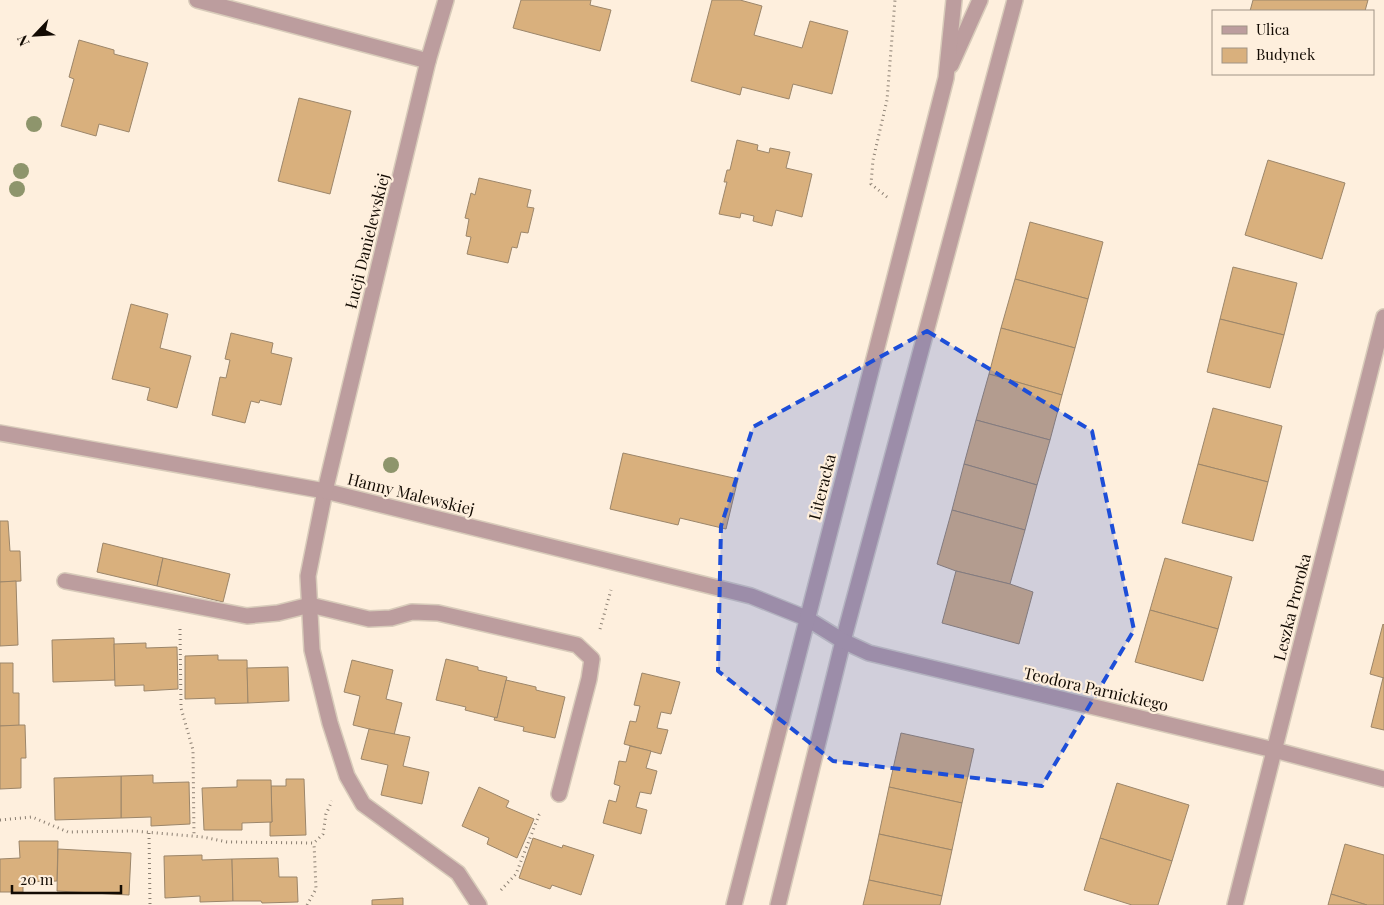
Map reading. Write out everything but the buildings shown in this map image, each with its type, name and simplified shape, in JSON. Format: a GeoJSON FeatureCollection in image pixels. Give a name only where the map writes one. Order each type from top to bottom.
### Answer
{"type":"FeatureCollection","features":[{"type":"Feature","properties":{"kind":"street"},"geometry":{"type":"LineString","coordinates":[[197,0],[428,61]]}},
{"type":"Feature","properties":{"kind":"street","name":"Łucji Danielewskiej"},"geometry":{"type":"LineString","coordinates":[[446,0],[428,61],[325,491],[308,576],[312,650],[330,723],[347,776],[363,804],[458,873],[478,905]]}},
{"type":"Feature","properties":{"kind":"street","name":"Literacka"},"geometry":{"type":"LineString","coordinates":[[946,78],[954,0]]}},
{"type":"Feature","properties":{"kind":"street","name":"Literacka"},"geometry":{"type":"LineString","coordinates":[[734,905],[806,618],[946,78],[980,0]]}},
{"type":"Feature","properties":{"kind":"street"},"geometry":{"type":"LineString","coordinates":[[778,905],[843,642],[1015,0]]}},
{"type":"Feature","properties":{"kind":"street","name":"Leszka Proroka"},"geometry":{"type":"LineString","coordinates":[[1235,905],[1382,337],[1384,317]]}},
{"type":"Feature","properties":{"kind":"street","name":"Hanny Malewskiej"},"geometry":{"type":"LineString","coordinates":[[0,433],[325,491],[751,596],[806,618]]}},
{"type":"Feature","properties":{"kind":"street"},"geometry":{"type":"LineString","coordinates":[[65,582],[247,616],[278,613],[310,606],[369,619],[391,618],[412,612],[438,613],[577,645],[592,659],[559,794]]}},
{"type":"Feature","properties":{"kind":"street","name":"Teodora Parnickiego"},"geometry":{"type":"LineString","coordinates":[[806,618],[843,642],[869,653],[1274,750],[1384,779]]}},
{"type":"Feature","properties":{"kind":"path"},"geometry":{"type":"LineString","coordinates":[[895,0],[888,100],[873,160],[871,184],[910,214]]}},
{"type":"Feature","properties":{"kind":"path"},"geometry":{"type":"LineString","coordinates":[[592,659],[619,563]]}},
{"type":"Feature","properties":{"kind":"path"},"geometry":{"type":"LineString","coordinates":[[180,604],[181,708],[193,750],[194,837]]}},
{"type":"Feature","properties":{"kind":"path"},"geometry":{"type":"LineString","coordinates":[[0,820],[32,818],[68,832],[134,831],[227,842],[314,843],[323,834],[326,814],[335,792],[347,776]]}},
{"type":"Feature","properties":{"kind":"path"},"geometry":{"type":"LineString","coordinates":[[498,892],[516,874],[539,815],[559,794]]}},
{"type":"Feature","properties":{"kind":"path"},"geometry":{"type":"LineString","coordinates":[[149,832],[150,905]]}},
{"type":"Feature","properties":{"kind":"path"},"geometry":{"type":"LineString","coordinates":[[308,905],[316,889],[314,843]]}},
{"type":"Feature","properties":{"kind":"highlighted area"},"geometry":{"type":"Polygon","coordinates":[[[927,331],[1092,431],[1134,630],[1042,786],[833,761],[718,671],[721,526],[753,427],[927,331]]]}}]}
